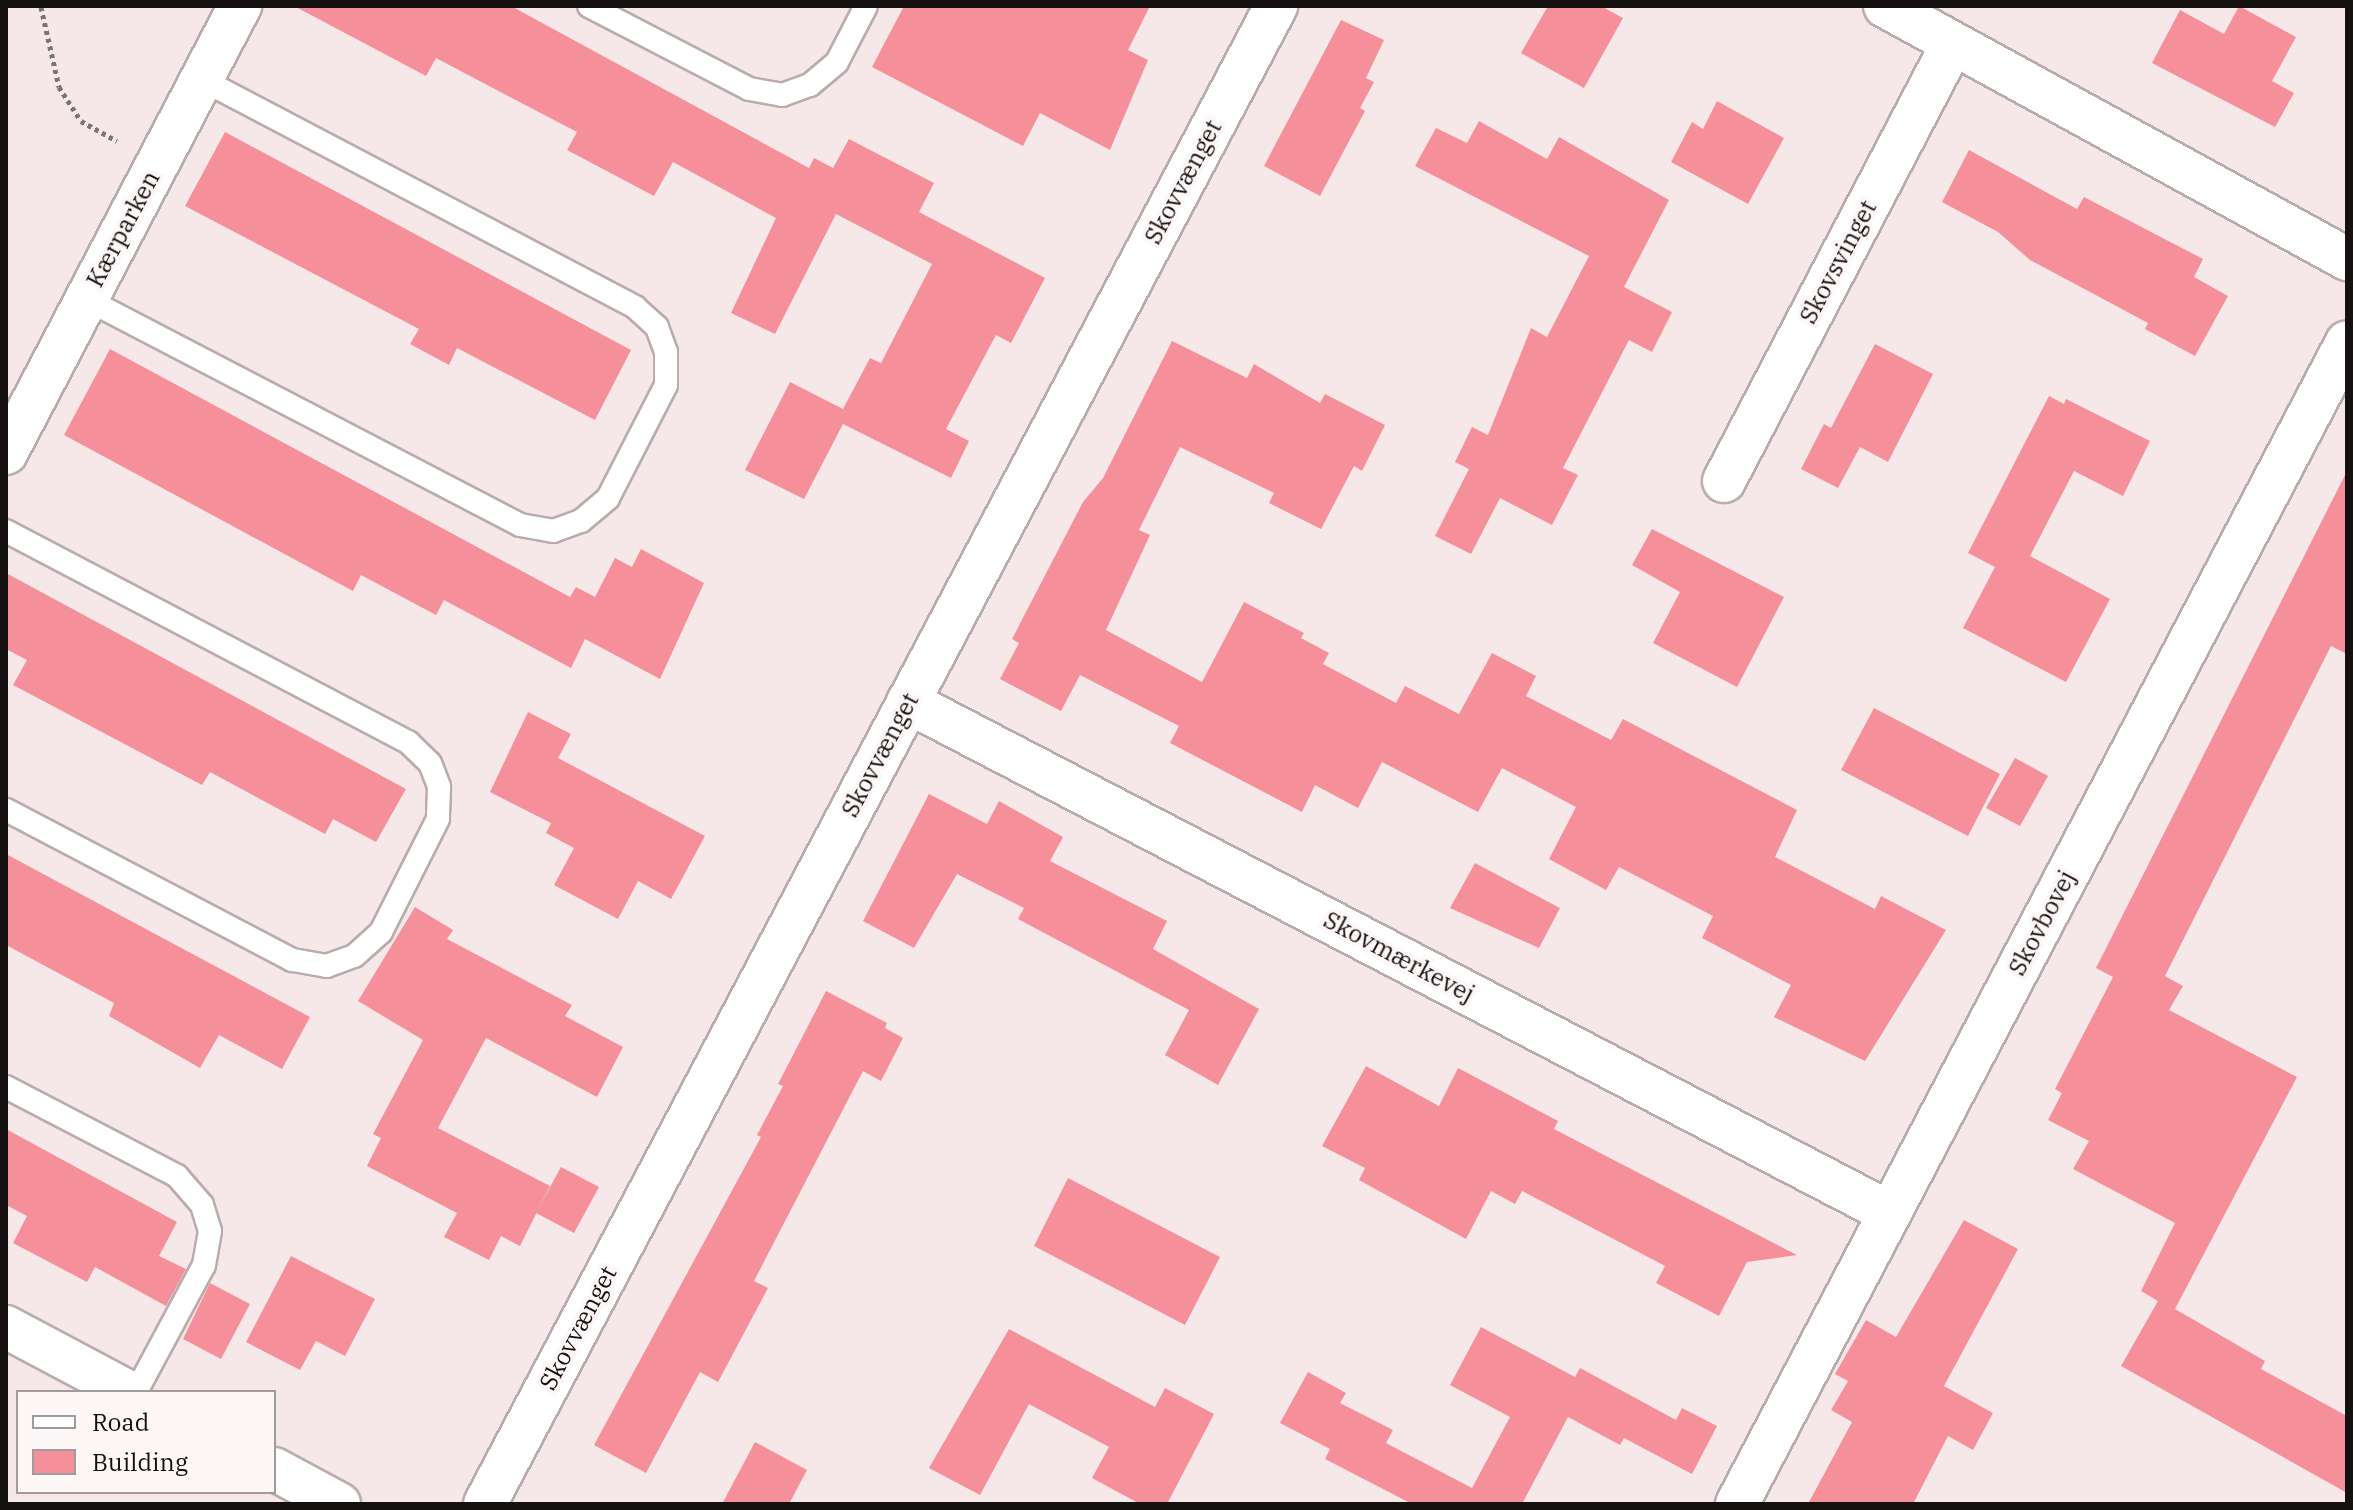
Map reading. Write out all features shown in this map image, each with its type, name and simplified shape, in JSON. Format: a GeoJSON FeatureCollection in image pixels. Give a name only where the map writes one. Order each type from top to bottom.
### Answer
{"type":"FeatureCollection","features":[{"type":"Feature","properties":{"kind":"street","name":"Kærparken"},"geometry":{"type":"LineString","coordinates":[[6,453],[240,6]]}},
{"type":"Feature","properties":{"kind":"street","name":"Skovvænget"},"geometry":{"type":"LineString","coordinates":[[485,1504],[1276,6]]}},
{"type":"Feature","properties":{"kind":"street"},"geometry":{"type":"LineString","coordinates":[[1885,6],[2347,259]]}},
{"type":"Feature","properties":{"kind":"street","name":"Skovsvinget"},"geometry":{"type":"LineString","coordinates":[[1724,481],[1952,44]]}},
{"type":"Feature","properties":{"kind":"street","name":"Skovbovej"},"geometry":{"type":"LineString","coordinates":[[1737,1504],[2347,342]]}},
{"type":"Feature","properties":{"kind":"street","name":"Skovmærkevej"},"geometry":{"type":"LineString","coordinates":[[908,702],[1890,1213]]}},
{"type":"Feature","properties":{"kind":"street"},"geometry":{"type":"LineString","coordinates":[[6,1327],[124,1390]]}},
{"type":"Feature","properties":{"kind":"street"},"geometry":{"type":"LineString","coordinates":[[276,1470],[339,1504]]}},
{"type":"Feature","properties":{"kind":"lane"},"geometry":{"type":"LineString","coordinates":[[589,6],[749,89],[782,95],[810,85],[837,62],[866,6]]}},
{"type":"Feature","properties":{"kind":"lane"},"geometry":{"type":"LineString","coordinates":[[86,299],[520,525],[553,531],[581,521],[608,498],[666,385],[666,352],[657,327],[635,307],[201,79]]}},
{"type":"Feature","properties":{"kind":"lane"},"geometry":{"type":"LineString","coordinates":[[6,531],[408,742],[430,763],[439,798],[438,819],[381,932],[354,956],[327,966],[292,960],[6,810]]}},
{"type":"Feature","properties":{"kind":"lane"},"geometry":{"type":"LineString","coordinates":[[6,1087],[177,1176],[202,1205],[210,1231],[204,1265],[137,1390]]}},
{"type":"Feature","properties":{"kind":"path"},"geometry":{"type":"LineString","coordinates":[[41,7],[59,87],[81,121],[157,164]]}},
{"type":"Feature","properties":{"kind":"building"},"geometry":{"type":"Polygon","coordinates":[[[294,6],[511,6],[809,168],[814,158],[833,168],[849,139],[934,183],[919,212],[1045,278],[1011,343],[996,335],[946,429],[969,441],[951,478],[843,424],[804,499],[745,470],[790,382],[843,409],[870,358],[881,363],[932,264],[836,214],[775,334],[731,313],[776,218],[673,162],[654,196],[567,150],[577,132],[436,58],[426,76],[294,6]]]}},
{"type":"Feature","properties":{"kind":"building"},"geometry":{"type":"Polygon","coordinates":[[[904,6],[1150,6],[1128,50],[1148,60],[1110,150],[1040,113],[1023,146],[872,67],[904,6]]]}},
{"type":"Feature","properties":{"kind":"building"},"geometry":{"type":"Polygon","coordinates":[[[1548,6],[1601,6],[1623,18],[1584,88],[1521,53],[1548,6]]]}},
{"type":"Feature","properties":{"kind":"building"},"geometry":{"type":"Polygon","coordinates":[[[2239,6],[2296,37],[2272,81],[2294,93],[2275,127],[2152,63],[2180,10],[2224,34],[2239,6]]]}},
{"type":"Feature","properties":{"kind":"building"},"geometry":{"type":"Polygon","coordinates":[[[1341,20],[1384,40],[1366,78],[1374,82],[1360,108],[1365,111],[1320,196],[1264,166],[1341,20]]]}},
{"type":"Feature","properties":{"kind":"building"},"geometry":{"type":"Polygon","coordinates":[[[1717,101],[1784,138],[1748,204],[1671,162],[1692,122],[1703,129],[1717,101]]]}},
{"type":"Feature","properties":{"kind":"building"},"geometry":{"type":"Polygon","coordinates":[[[1479,121],[1547,159],[1559,137],[1669,200],[1624,287],[1672,312],[1652,352],[1629,340],[1563,468],[1578,475],[1552,525],[1500,498],[1471,554],[1435,536],[1469,469],[1455,462],[1472,427],[1488,435],[1531,328],[1547,337],[1589,256],[1415,166],[1436,128],[1467,143],[1479,121]]]}},
{"type":"Feature","properties":{"kind":"building"},"geometry":{"type":"Polygon","coordinates":[[[225,132],[631,350],[595,420],[457,348],[449,365],[410,344],[419,329],[185,206],[225,132]]]}},
{"type":"Feature","properties":{"kind":"building"},"geometry":{"type":"Polygon","coordinates":[[[1969,150],[2077,209],[2084,197],[2203,259],[2194,277],[2228,296],[2195,356],[2145,329],[2148,323],[2030,260],[1998,232],[1942,202],[1969,150]]]}},
{"type":"Feature","properties":{"kind":"building"},"geometry":{"type":"Polygon","coordinates":[[[1172,341],[1247,378],[1254,364],[1320,403],[1325,394],[1385,425],[1362,471],[1354,466],[1321,529],[1269,503],[1274,493],[1180,447],[1139,530],[1150,535],[1106,630],[1202,682],[1244,602],[1304,633],[1301,638],[1329,653],[1323,664],[1396,703],[1405,686],[1459,714],[1492,653],[1536,676],[1526,696],[1611,740],[1623,719],[1797,810],[1775,857],[1875,909],[1881,896],[1946,930],[1865,1061],[1774,1017],[1791,985],[1702,938],[1713,916],[1619,867],[1606,890],[1549,859],[1576,807],[1502,768],[1478,812],[1382,762],[1358,808],[1315,785],[1302,812],[1170,743],[1179,726],[1080,675],[1061,711],[1000,679],[1019,643],[1012,639],[1083,502],[1103,478],[1172,341]]]}},
{"type":"Feature","properties":{"kind":"building"},"geometry":{"type":"Polygon","coordinates":[[[1875,344],[1933,374],[1888,462],[1860,447],[1838,488],[1801,469],[1824,424],[1831,428],[1875,344]]]}},
{"type":"Feature","properties":{"kind":"building"},"geometry":{"type":"Polygon","coordinates":[[[110,349],[570,597],[576,587],[595,597],[615,558],[632,567],[641,549],[704,583],[660,679],[585,639],[571,668],[444,600],[436,615],[361,575],[353,591],[64,435],[110,349]]]}},
{"type":"Feature","properties":{"kind":"building"},"geometry":{"type":"Polygon","coordinates":[[[2049,396],[2064,404],[2066,399],[2150,441],[2123,496],[2074,471],[2030,556],[2110,599],[2066,682],[1963,628],[1995,567],[1968,553],[2049,396]]]}},
{"type":"Feature","properties":{"kind":"building"},"geometry":{"type":"Polygon","coordinates":[[[2347,471],[2347,654],[2331,646],[2165,976],[2183,986],[2169,1010],[2297,1077],[2175,1309],[2265,1361],[2261,1369],[2347,1416],[2347,1493],[2121,1366],[2158,1301],[2141,1291],[2175,1223],[2073,1169],[2089,1141],[2048,1120],[2062,1093],[2055,1089],[2113,977],[2096,968],[2347,471]]]}},
{"type":"Feature","properties":{"kind":"building"},"geometry":{"type":"Polygon","coordinates":[[[1652,529],[1784,597],[1737,687],[1653,643],[1680,592],[1632,565],[1652,529]]]}},
{"type":"Feature","properties":{"kind":"building"},"geometry":{"type":"Polygon","coordinates":[[[6,573],[406,789],[376,842],[333,819],[325,834],[210,772],[202,785],[13,685],[27,660],[6,649],[6,573]]]}},
{"type":"Feature","properties":{"kind":"building"},"geometry":{"type":"Polygon","coordinates":[[[1874,708],[2000,774],[1968,836],[1841,770],[1874,708]]]}},
{"type":"Feature","properties":{"kind":"building"},"geometry":{"type":"Polygon","coordinates":[[[528,712],[571,734],[558,758],[705,836],[671,899],[638,881],[618,919],[554,885],[574,848],[546,833],[551,823],[490,792],[528,712]]]}},
{"type":"Feature","properties":{"kind":"building"},"geometry":{"type":"Polygon","coordinates":[[[2015,758],[2048,776],[2020,826],[1986,808],[2015,758]]]}},
{"type":"Feature","properties":{"kind":"building"},"geometry":{"type":"Polygon","coordinates":[[[929,794],[987,824],[999,801],[1063,837],[1050,861],[1167,921],[1153,949],[1259,1009],[1218,1085],[1165,1055],[1189,1010],[1018,919],[1024,908],[957,874],[914,948],[863,921],[929,794]]]}},
{"type":"Feature","properties":{"kind":"building"},"geometry":{"type":"Polygon","coordinates":[[[6,854],[310,1017],[282,1069],[219,1035],[200,1068],[109,1016],[114,1003],[6,945],[6,854]]]}},
{"type":"Feature","properties":{"kind":"building"},"geometry":{"type":"Polygon","coordinates":[[[1475,863],[1560,908],[1539,948],[1450,908],[1475,863]]]}},
{"type":"Feature","properties":{"kind":"building"},"geometry":{"type":"Polygon","coordinates":[[[415,907],[453,930],[447,939],[572,1005],[565,1016],[623,1047],[597,1097],[486,1038],[438,1128],[550,1186],[520,1246],[501,1236],[489,1260],[444,1237],[457,1213],[367,1166],[381,1138],[373,1134],[423,1040],[358,1001],[415,907]]]}},
{"type":"Feature","properties":{"kind":"building"},"geometry":{"type":"Polygon","coordinates":[[[826,991],[887,1023],[885,1028],[903,1038],[881,1081],[863,1071],[754,1281],[768,1288],[718,1382],[700,1372],[646,1473],[594,1445],[761,1137],[757,1135],[783,1086],[778,1084],[826,991]]]}},
{"type":"Feature","properties":{"kind":"building"},"geometry":{"type":"Polygon","coordinates":[[[1366,1066],[1439,1106],[1458,1068],[1558,1121],[1554,1129],[1797,1255],[1747,1262],[1719,1316],[1656,1283],[1665,1266],[1522,1191],[1515,1204],[1491,1191],[1466,1239],[1359,1180],[1365,1168],[1322,1146],[1366,1066]]]}},
{"type":"Feature","properties":{"kind":"building"},"geometry":{"type":"Polygon","coordinates":[[[6,1129],[177,1222],[159,1256],[186,1269],[166,1306],[95,1267],[87,1282],[13,1243],[27,1216],[6,1205],[6,1129]]]}},
{"type":"Feature","properties":{"kind":"building"},"geometry":{"type":"Polygon","coordinates":[[[561,1167],[599,1187],[574,1233],[536,1213],[561,1167]]]}},
{"type":"Feature","properties":{"kind":"building"},"geometry":{"type":"Polygon","coordinates":[[[1068,1178],[1220,1257],[1185,1325],[1034,1246],[1068,1178]]]}},
{"type":"Feature","properties":{"kind":"building"},"geometry":{"type":"Polygon","coordinates":[[[1964,1220],[2018,1249],[1944,1386],[1993,1413],[1973,1450],[1948,1436],[1913,1504],[1808,1504],[1852,1422],[1831,1410],[1848,1381],[1835,1374],[1866,1320],[1896,1337],[1964,1220]]]}},
{"type":"Feature","properties":{"kind":"building"},"geometry":{"type":"Polygon","coordinates":[[[291,1256],[375,1299],[345,1356],[316,1341],[300,1370],[246,1342],[291,1256]]]}},
{"type":"Feature","properties":{"kind":"building"},"geometry":{"type":"Polygon","coordinates":[[[210,1283],[250,1304],[221,1359],[183,1339],[210,1283]]]}},
{"type":"Feature","properties":{"kind":"building"},"geometry":{"type":"Polygon","coordinates":[[[1481,1327],[1575,1377],[1580,1368],[1676,1420],[1682,1408],[1717,1426],[1692,1474],[1624,1438],[1620,1445],[1568,1417],[1522,1504],[1412,1504],[1325,1459],[1330,1449],[1280,1423],[1308,1372],[1346,1393],[1340,1403],[1393,1430],[1386,1443],[1472,1488],[1510,1417],[1450,1385],[1481,1327]]]}},
{"type":"Feature","properties":{"kind":"building"},"geometry":{"type":"Polygon","coordinates":[[[1009,1329],[1155,1407],[1165,1388],[1214,1414],[1167,1504],[1140,1504],[1092,1478],[1109,1447],[1029,1404],[980,1495],[929,1468],[1009,1329]]]}},
{"type":"Feature","properties":{"kind":"building"},"geometry":{"type":"Polygon","coordinates":[[[755,1442],[807,1470],[789,1504],[722,1504],[755,1442]]]}}]}
